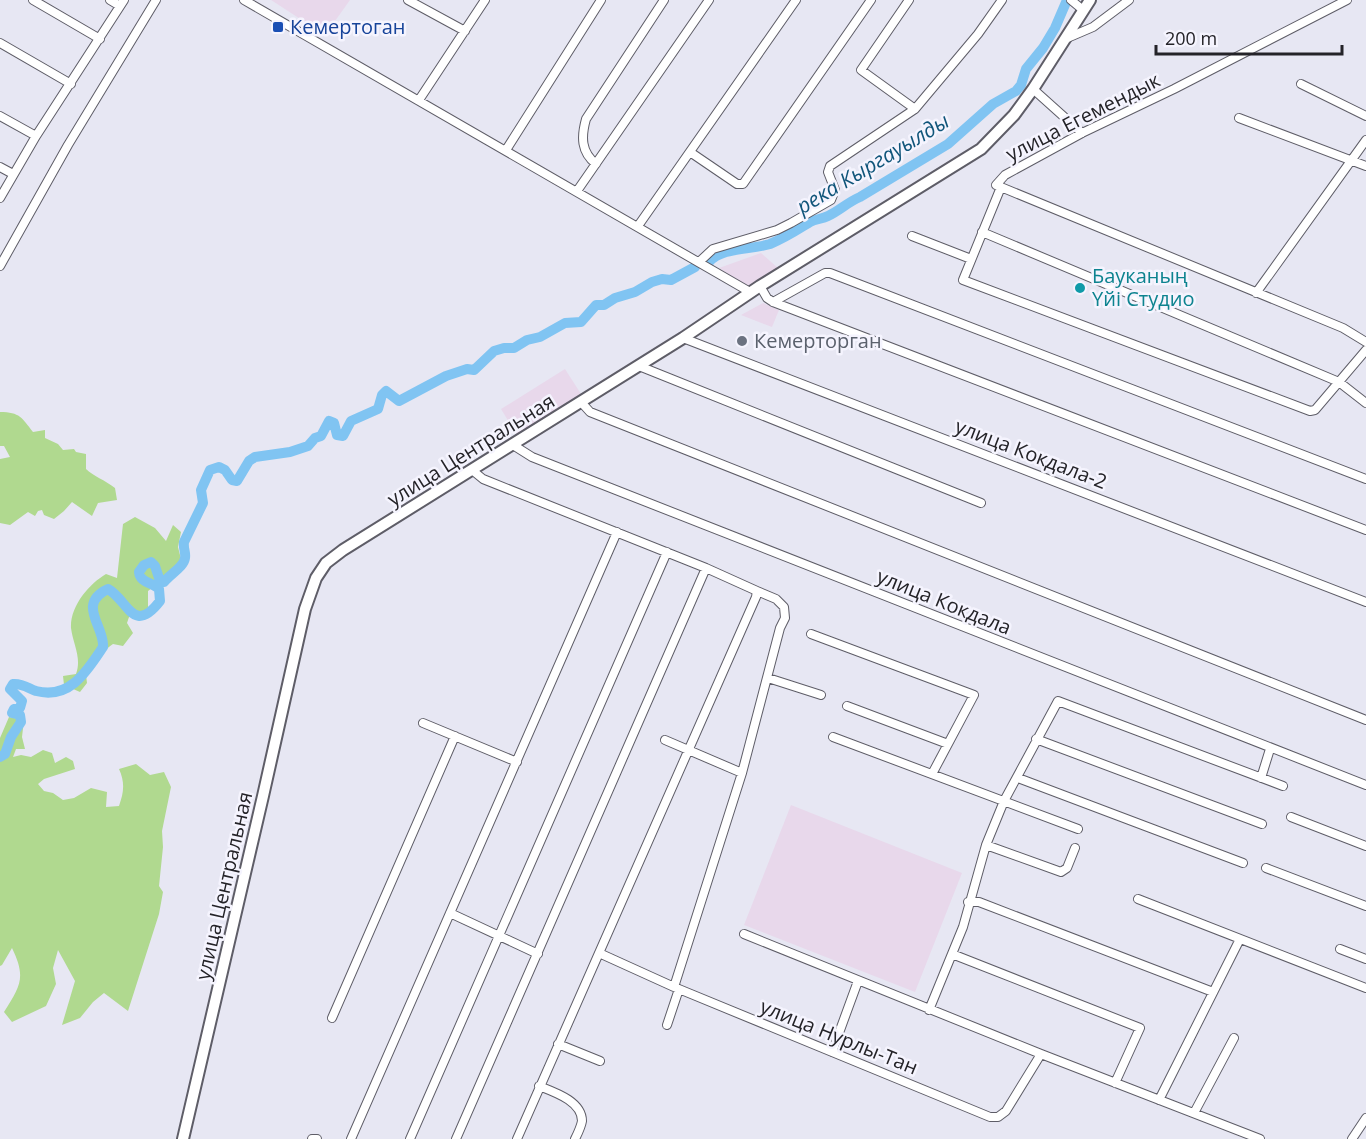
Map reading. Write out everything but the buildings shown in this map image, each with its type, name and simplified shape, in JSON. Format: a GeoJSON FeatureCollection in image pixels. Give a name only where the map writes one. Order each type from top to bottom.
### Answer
{"type":"FeatureCollection","features":[{"type":"Feature","properties":{"kind":"main road","name":"улица Центральная"},"geometry":{"type":"LineString","coordinates":[[183,1139],[305,609],[316,578],[326,563],[683,338],[750,292],[981,149],[1014,115],[1033,89],[1065,39],[1076,4],[1090,0]]}},
{"type":"Feature","properties":{"kind":"street"},"geometry":{"type":"LineString","coordinates":[[33,0],[100,39]]}},
{"type":"Feature","properties":{"kind":"street"},"geometry":{"type":"LineString","coordinates":[[0,198],[36,136],[122,3],[110,0]]}},
{"type":"Feature","properties":{"kind":"street"},"geometry":{"type":"LineString","coordinates":[[0,266],[68,145],[156,0]]}},
{"type":"Feature","properties":{"kind":"street"},"geometry":{"type":"LineString","coordinates":[[244,0],[750,292]]}},
{"type":"Feature","properties":{"kind":"street"},"geometry":{"type":"LineString","coordinates":[[408,0],[465,31]]}},
{"type":"Feature","properties":{"kind":"street"},"geometry":{"type":"LineString","coordinates":[[419,100],[485,0]]}},
{"type":"Feature","properties":{"kind":"street"},"geometry":{"type":"LineString","coordinates":[[506,150],[601,0]]}},
{"type":"Feature","properties":{"kind":"street"},"geometry":{"type":"LineString","coordinates":[[596,165],[587,157],[583,147],[583,129],[586,119],[664,0]]}},
{"type":"Feature","properties":{"kind":"street"},"geometry":{"type":"LineString","coordinates":[[577,191],[709,0]]}},
{"type":"Feature","properties":{"kind":"street"},"geometry":{"type":"LineString","coordinates":[[638,226],[796,0]]}},
{"type":"Feature","properties":{"kind":"street"},"geometry":{"type":"LineString","coordinates":[[690,152],[737,184],[743,184],[871,0]]}},
{"type":"Feature","properties":{"kind":"street"},"geometry":{"type":"LineString","coordinates":[[909,0],[861,70],[915,110]]}},
{"type":"Feature","properties":{"kind":"street"},"geometry":{"type":"LineString","coordinates":[[699,262],[713,249],[777,230],[831,200],[835,190],[828,172],[830,166],[915,110],[978,34],[1002,0]]}},
{"type":"Feature","properties":{"kind":"street"},"geometry":{"type":"LineString","coordinates":[[1065,39],[1092,27],[1129,0]]}},
{"type":"Feature","properties":{"kind":"street","name":"улица Егемендык"},"geometry":{"type":"LineString","coordinates":[[998,186],[1005,175],[1082,133],[1174,89],[1347,0]]}},
{"type":"Feature","properties":{"kind":"street"},"geometry":{"type":"LineString","coordinates":[[0,43],[71,84]]}},
{"type":"Feature","properties":{"kind":"street"},"geometry":{"type":"LineString","coordinates":[[1301,84],[1366,116]]}},
{"type":"Feature","properties":{"kind":"street"},"geometry":{"type":"LineString","coordinates":[[1033,89],[1082,133]]}},
{"type":"Feature","properties":{"kind":"street"},"geometry":{"type":"LineString","coordinates":[[0,116],[36,136]]}},
{"type":"Feature","properties":{"kind":"street"},"geometry":{"type":"LineString","coordinates":[[1239,118],[1366,166]]}},
{"type":"Feature","properties":{"kind":"street"},"geometry":{"type":"LineString","coordinates":[[1256,294],[1366,140]]}},
{"type":"Feature","properties":{"kind":"street"},"geometry":{"type":"LineString","coordinates":[[0,166],[14,174]]}},
{"type":"Feature","properties":{"kind":"street"},"geometry":{"type":"LineString","coordinates":[[1366,342],[1344,328],[1256,294],[998,186],[963,280],[1310,411],[1315,410],[1366,350]]}},
{"type":"Feature","properties":{"kind":"street"},"geometry":{"type":"LineString","coordinates":[[982,232],[1339,382],[1366,403]]}},
{"type":"Feature","properties":{"kind":"street"},"geometry":{"type":"LineString","coordinates":[[912,236],[971,259]]}},
{"type":"Feature","properties":{"kind":"street"},"geometry":{"type":"LineString","coordinates":[[773,302],[825,273],[830,273],[1366,479]]}},
{"type":"Feature","properties":{"kind":"street"},"geometry":{"type":"LineString","coordinates":[[760,286],[767,298],[773,302],[1366,530]]}},
{"type":"Feature","properties":{"kind":"street","name":"улица Кокдала-2"},"geometry":{"type":"LineString","coordinates":[[683,338],[1366,602]]}},
{"type":"Feature","properties":{"kind":"street"},"geometry":{"type":"LineString","coordinates":[[639,366],[981,503]]}},
{"type":"Feature","properties":{"kind":"street"},"geometry":{"type":"LineString","coordinates":[[581,402],[590,412],[1366,720]]}},
{"type":"Feature","properties":{"kind":"street","name":"улица Кокдала"},"geometry":{"type":"LineString","coordinates":[[513,445],[532,457],[1366,785]]}},
{"type":"Feature","properties":{"kind":"street"},"geometry":{"type":"LineString","coordinates":[[472,470],[483,479],[776,598],[784,607],[785,618],[780,628],[742,773],[667,1025]]}},
{"type":"Feature","properties":{"kind":"street"},"geometry":{"type":"LineString","coordinates":[[351,1139],[616,532]]}},
{"type":"Feature","properties":{"kind":"street"},"geometry":{"type":"LineString","coordinates":[[410,1139],[667,552]]}},
{"type":"Feature","properties":{"kind":"street"},"geometry":{"type":"LineString","coordinates":[[456,1139],[706,568]]}},
{"type":"Feature","properties":{"kind":"street"},"geometry":{"type":"LineString","coordinates":[[517,1139],[757,591]]}},
{"type":"Feature","properties":{"kind":"street"},"geometry":{"type":"LineString","coordinates":[[811,634],[974,695],[932,774]]}},
{"type":"Feature","properties":{"kind":"street"},"geometry":{"type":"LineString","coordinates":[[768,678],[821,695]]}},
{"type":"Feature","properties":{"kind":"street"},"geometry":{"type":"LineString","coordinates":[[929,1010],[963,927],[968,902],[986,845],[1004,801],[1058,701],[1283,786]]}},
{"type":"Feature","properties":{"kind":"street"},"geometry":{"type":"LineString","coordinates":[[847,706],[948,744]]}},
{"type":"Feature","properties":{"kind":"street"},"geometry":{"type":"LineString","coordinates":[[423,723],[517,762]]}},
{"type":"Feature","properties":{"kind":"street"},"geometry":{"type":"LineString","coordinates":[[332,1018],[455,736]]}},
{"type":"Feature","properties":{"kind":"street"},"geometry":{"type":"LineString","coordinates":[[833,737],[1078,829]]}},
{"type":"Feature","properties":{"kind":"street"},"geometry":{"type":"LineString","coordinates":[[1036,739],[1262,824]]}},
{"type":"Feature","properties":{"kind":"street"},"geometry":{"type":"LineString","coordinates":[[665,740],[742,773]]}},
{"type":"Feature","properties":{"kind":"street"},"geometry":{"type":"LineString","coordinates":[[1261,778],[1270,749]]}},
{"type":"Feature","properties":{"kind":"street"},"geometry":{"type":"LineString","coordinates":[[1018,778],[1243,863]]}},
{"type":"Feature","properties":{"kind":"street"},"geometry":{"type":"LineString","coordinates":[[1291,817],[1366,846]]}},
{"type":"Feature","properties":{"kind":"street"},"geometry":{"type":"LineString","coordinates":[[986,845],[1061,872],[1067,868],[1075,848]]}},
{"type":"Feature","properties":{"kind":"street"},"geometry":{"type":"LineString","coordinates":[[1266,868],[1366,906]]}},
{"type":"Feature","properties":{"kind":"street"},"geometry":{"type":"LineString","coordinates":[[1138,899],[1366,988]]}},
{"type":"Feature","properties":{"kind":"street"},"geometry":{"type":"LineString","coordinates":[[968,902],[979,902],[1213,992]]}},
{"type":"Feature","properties":{"kind":"street"},"geometry":{"type":"LineString","coordinates":[[450,913],[538,954]]}},
{"type":"Feature","properties":{"kind":"street"},"geometry":{"type":"LineString","coordinates":[[744,934],[929,1010],[1260,1139]]}},
{"type":"Feature","properties":{"kind":"street"},"geometry":{"type":"LineString","coordinates":[[1159,1100],[1240,939]]}},
{"type":"Feature","properties":{"kind":"street"},"geometry":{"type":"LineString","coordinates":[[1340,949],[1366,959]]}},
{"type":"Feature","properties":{"kind":"street","name":"улица Нурлы-Тан"},"geometry":{"type":"LineString","coordinates":[[599,953],[677,988],[990,1117],[998,1117],[1006,1111],[1041,1054]]}},
{"type":"Feature","properties":{"kind":"street"},"geometry":{"type":"LineString","coordinates":[[952,954],[1140,1028],[1114,1083]]}},
{"type":"Feature","properties":{"kind":"street"},"geometry":{"type":"LineString","coordinates":[[832,1052],[858,981]]}},
{"type":"Feature","properties":{"kind":"street"},"geometry":{"type":"LineString","coordinates":[[1194,1113],[1234,1038]]}},
{"type":"Feature","properties":{"kind":"street"},"geometry":{"type":"LineString","coordinates":[[558,1044],[600,1061]]}},
{"type":"Feature","properties":{"kind":"street"},"geometry":{"type":"LineString","coordinates":[[539,1086],[576,1106],[581,1115],[582,1124],[575,1139]]}},
{"type":"Feature","properties":{"kind":"street"},"geometry":{"type":"LineString","coordinates":[[1352,1139],[1366,1118]]}},
{"type":"Feature","properties":{"kind":"street"},"geometry":{"type":"LineString","coordinates":[[312,1139],[317,1139]]}},
{"type":"Feature","properties":{"kind":"shaded area"},"geometry":{"type":"Polygon","coordinates":[[[271,0],[350,0],[325,35],[271,0]]]}},
{"type":"Feature","properties":{"kind":"shaded area"},"geometry":{"type":"Polygon","coordinates":[[[761,253],[778,268],[749,288],[719,268],[761,253]]]}},
{"type":"Feature","properties":{"kind":"shaded area"},"geometry":{"type":"Polygon","coordinates":[[[763,303],[779,310],[772,327],[741,315],[763,303]]]}},
{"type":"Feature","properties":{"kind":"shaded area"},"geometry":{"type":"Polygon","coordinates":[[[565,369],[581,394],[517,435],[501,409],[565,369]]]}},
{"type":"Feature","properties":{"kind":"shaded area"},"geometry":{"type":"Polygon","coordinates":[[[791,805],[962,873],[915,992],[744,925],[791,805]]]}},
{"type":"Feature","properties":{"kind":"green space"},"geometry":{"type":"Polygon","coordinates":[[[0,412],[12,413],[20,417],[33,432],[45,430],[45,438],[58,444],[63,450],[74,449],[76,452],[86,454],[86,469],[115,488],[117,500],[98,503],[92,516],[72,502],[54,519],[44,515],[42,510],[38,511],[35,516],[28,512],[10,525],[0,523],[0,459],[10,457],[4,446],[0,446],[0,412]]]}},
{"type":"Feature","properties":{"kind":"green space"},"geometry":{"type":"Polygon","coordinates":[[[135,517],[155,528],[166,541],[173,525],[181,532],[178,547],[181,559],[173,572],[148,591],[148,612],[131,611],[127,623],[133,633],[123,646],[113,644],[104,652],[86,675],[87,683],[80,692],[64,685],[63,676],[76,674],[78,668],[78,657],[71,628],[74,612],[82,596],[100,578],[106,574],[117,578],[123,524],[135,517]]]}},
{"type":"Feature","properties":{"kind":"green space"},"geometry":{"type":"Polygon","coordinates":[[[9,717],[24,720],[22,737],[25,749],[16,749],[13,757],[21,755],[31,757],[43,750],[52,753],[55,763],[66,757],[73,761],[75,769],[44,779],[38,784],[44,791],[53,793],[63,800],[74,798],[91,788],[107,792],[106,807],[119,806],[123,787],[119,769],[136,764],[150,775],[164,772],[171,787],[162,831],[163,847],[159,886],[163,892],[159,914],[128,1011],[104,993],[80,1018],[62,1025],[75,981],[58,950],[53,968],[56,984],[46,1006],[12,1022],[4,1012],[20,981],[19,966],[12,948],[0,966],[0,738],[9,717]]]}},
{"type":"Feature","properties":{"kind":"waterway","name":"река Кыргауылды"},"geometry":{"type":"LineString","coordinates":[[709,262],[729,251],[762,246],[786,237],[810,222],[836,212],[948,144],[993,104],[1016,91],[1021,85],[1026,69],[1055,28],[1067,0]]}},
{"type":"Feature","properties":{"kind":"waterway","name":"река Кыргауылды"},"geometry":{"type":"LineString","coordinates":[[0,757],[5,754],[11,737],[21,722],[20,715],[12,713],[14,709],[20,708],[22,701],[10,689],[13,684],[48,693],[59,691],[84,674],[103,647],[93,609],[94,602],[99,595],[108,589],[137,615],[151,611],[160,601],[159,589],[144,580],[139,572],[144,565],[151,562],[155,566],[160,581],[164,582],[182,565],[185,556],[184,542],[203,503],[201,490],[210,470],[219,467],[225,470],[232,480],[237,481],[249,461],[255,457],[290,452],[308,446],[315,438],[321,436],[329,421],[334,423],[337,435],[343,436],[351,421],[378,409],[382,395],[386,391],[399,401],[446,376],[467,369],[474,370],[494,351],[514,348],[565,323],[581,322],[596,305],[604,305],[652,282],[662,279],[671,280],[695,267]]}},
{"type":"Feature","properties":{"kind":"place","name":"Кемертоган"},"geometry":{"type":"Point","coordinates":[278,27]}},
{"type":"Feature","properties":{"kind":"place","name":"Бауканың Үйі Студио"},"geometry":{"type":"Point","coordinates":[1080,288]}},
{"type":"Feature","properties":{"kind":"place","name":"Кемерторган"},"geometry":{"type":"Point","coordinates":[742,341]}}]}
